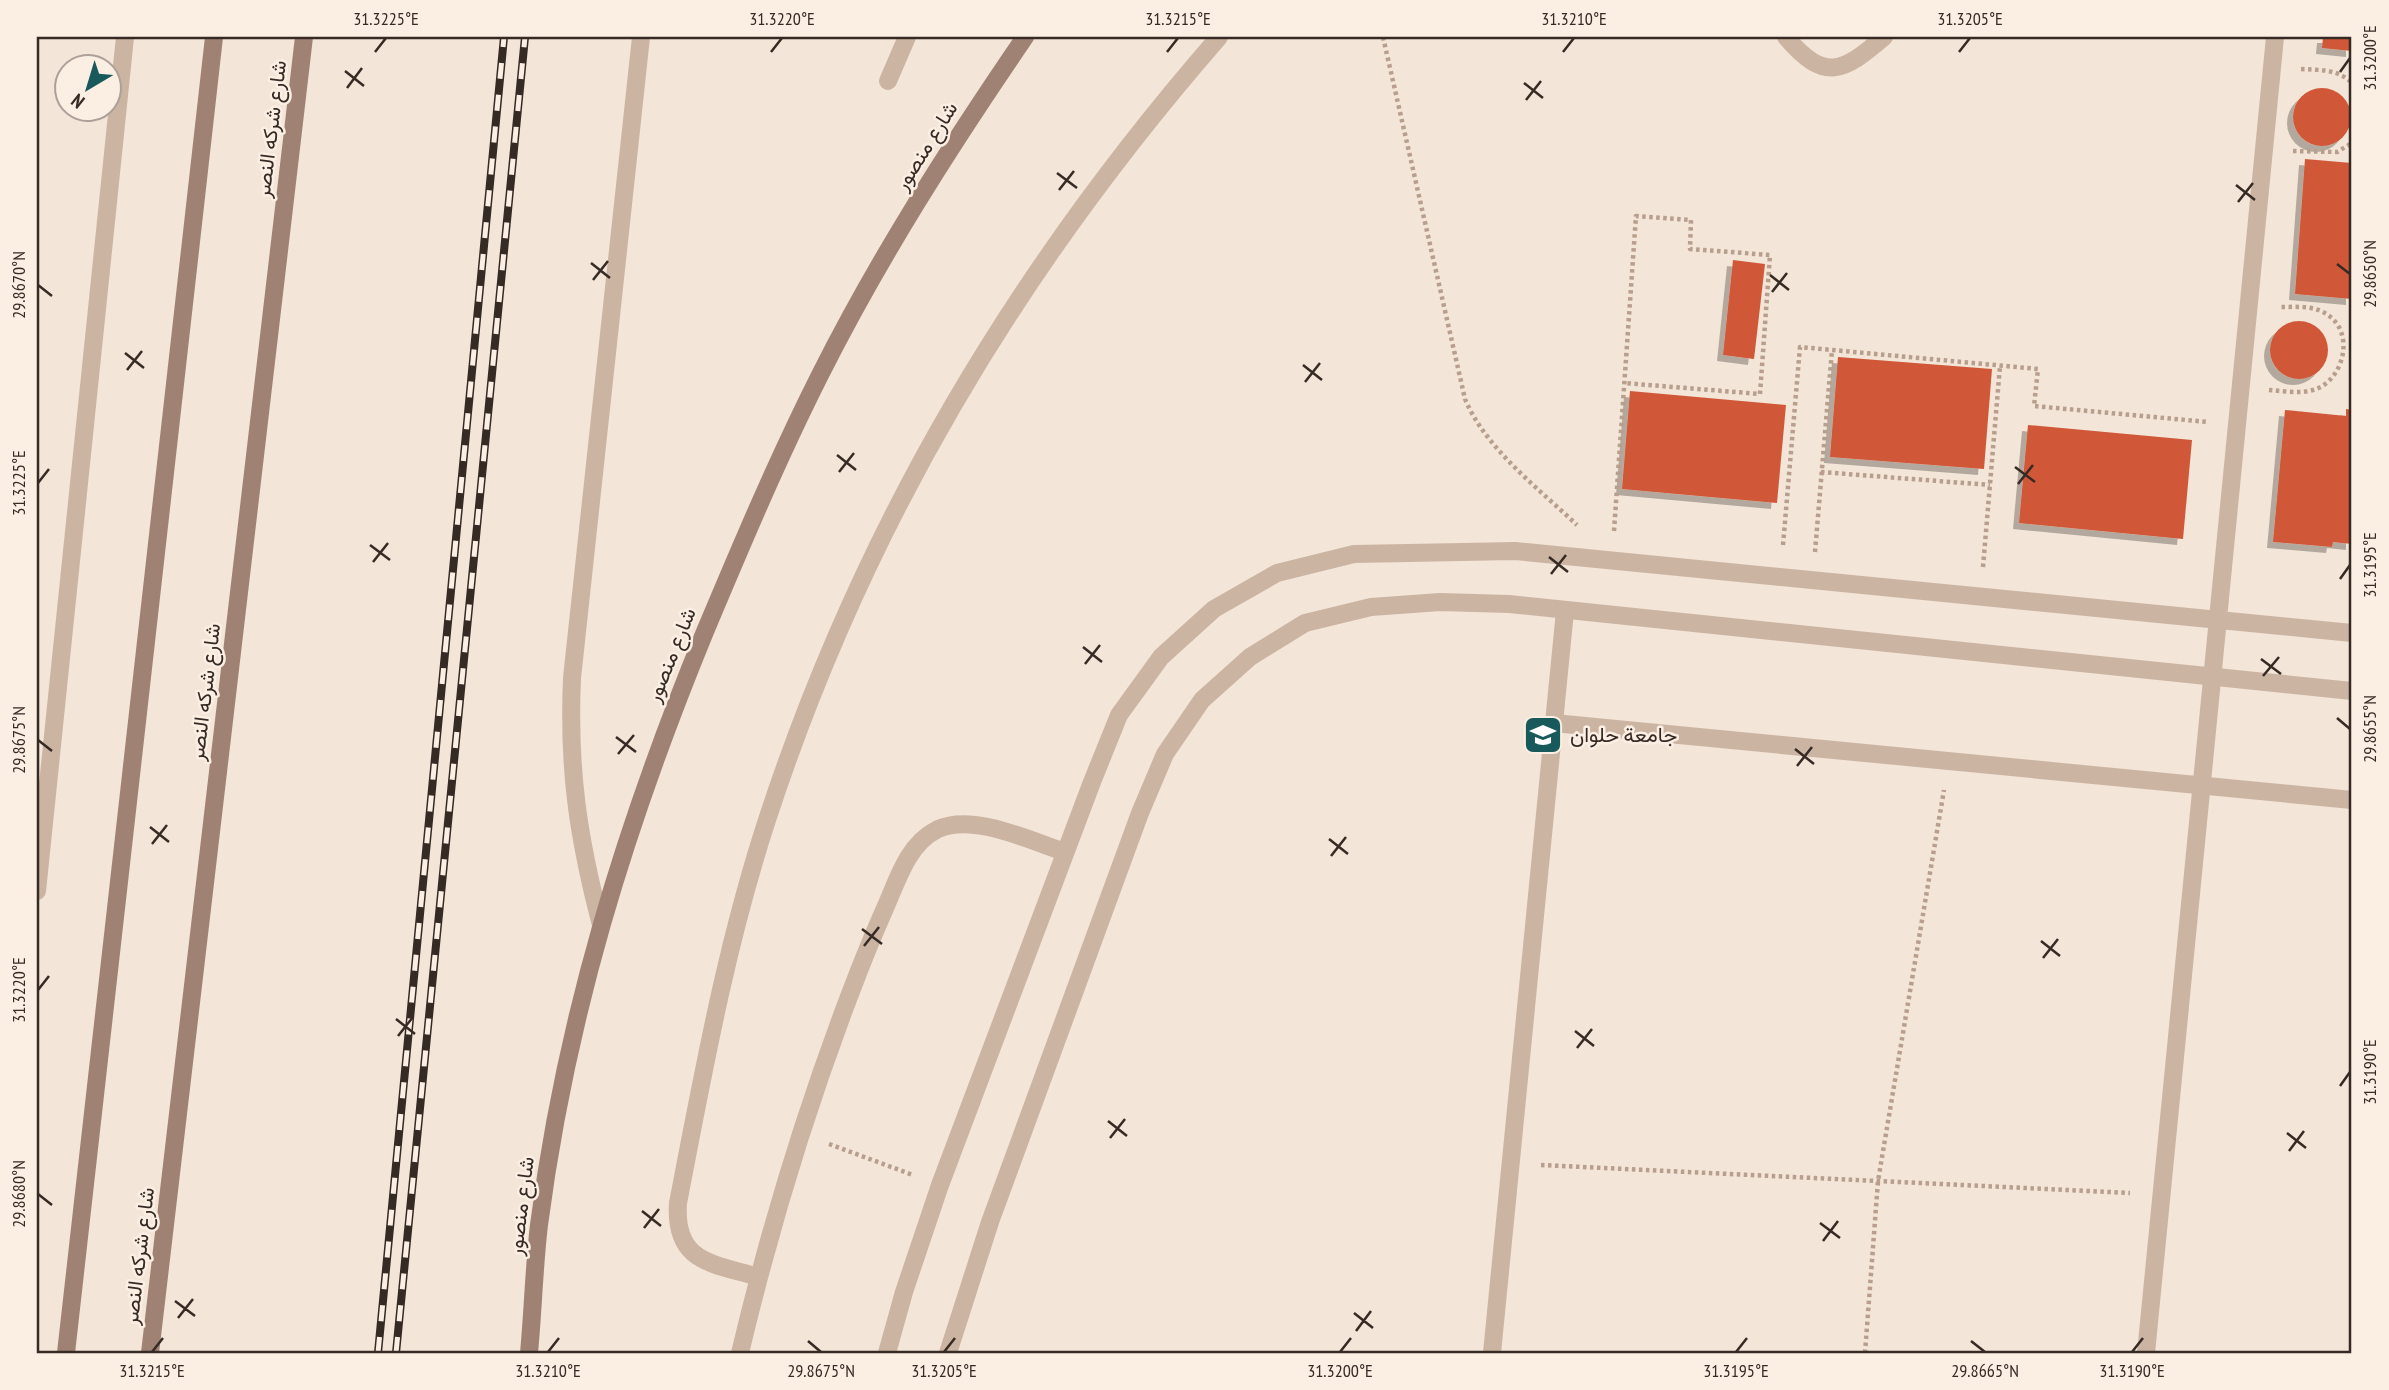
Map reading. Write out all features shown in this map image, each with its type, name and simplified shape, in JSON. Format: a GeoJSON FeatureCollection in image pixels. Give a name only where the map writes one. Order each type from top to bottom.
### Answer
{"type":"FeatureCollection","features":[{"type":"Feature","properties":{"kind":"street"},"geometry":{"type":"LineString","coordinates":[[66,1353],[214,37]]}},
{"type":"Feature","properties":{"kind":"street","name":"شارع شركه النصر"},"geometry":{"type":"LineString","coordinates":[[150,1353],[304,37]]}},
{"type":"Feature","properties":{"kind":"street","name":"شارع منصور"},"geometry":{"type":"LineString","coordinates":[[530,1353],[539,1228],[565,1074],[601,925],[632,822],[668,722],[762,496],[822,371],[888,250],[960,132],[1025,37]]}},
{"type":"Feature","properties":{"kind":"lane"},"geometry":{"type":"LineString","coordinates":[[37,891],[125,37]]}},
{"type":"Feature","properties":{"kind":"lane"},"geometry":{"type":"LineString","coordinates":[[601,925],[578,826],[572,776],[572,678],[641,37]]}},
{"type":"Feature","properties":{"kind":"lane"},"geometry":{"type":"LineString","coordinates":[[888,80],[907,37]]}},
{"type":"Feature","properties":{"kind":"lane"},"geometry":{"type":"LineString","coordinates":[[758,1277],[703,1260],[692,1252],[683,1242],[679,1230],[678,1203],[714,1015],[738,917],[766,821],[799,726],[878,542],[975,365],[1039,267],[1107,172],[1219,37]]}},
{"type":"Feature","properties":{"kind":"lane"},"geometry":{"type":"LineString","coordinates":[[1786,37],[1807,60],[1819,66],[1833,68],[1848,64],[1884,37]]}},
{"type":"Feature","properties":{"kind":"lane"},"geometry":{"type":"LineString","coordinates":[[2146,1353],[2275,37]]}},
{"type":"Feature","properties":{"kind":"lane"},"geometry":{"type":"LineString","coordinates":[[887,1353],[904,1292],[940,1185],[1119,715],[1161,657],[1214,609],[1277,573],[1354,554],[1515,551],[2352,633]]}},
{"type":"Feature","properties":{"kind":"lane"},"geometry":{"type":"LineString","coordinates":[[947,1353],[989,1222],[1140,813],[1165,754],[1202,700],[1250,657],[1305,624],[1371,607],[1440,602],[1509,604],[2352,691]]}},
{"type":"Feature","properties":{"kind":"lane"},"geometry":{"type":"LineString","coordinates":[[1492,1353],[1564,611]]}},
{"type":"Feature","properties":{"kind":"lane"},"geometry":{"type":"LineString","coordinates":[[1554,723],[2352,800]]}},
{"type":"Feature","properties":{"kind":"lane"},"geometry":{"type":"LineString","coordinates":[[740,1353],[758,1277],[800,1133],[863,959],[909,856],[922,840],[938,830],[958,824],[978,824],[1065,852]]}},
{"type":"Feature","properties":{"kind":"path"},"geometry":{"type":"LineString","coordinates":[[1383,37],[1459,380],[1473,419],[1501,452],[1612,559]]}},
{"type":"Feature","properties":{"kind":"path"},"geometry":{"type":"LineString","coordinates":[[2272,69],[2324,70],[2339,73],[2352,83]]}},
{"type":"Feature","properties":{"kind":"path"},"geometry":{"type":"LineString","coordinates":[[2264,149],[2323,153],[2337,152],[2352,143]]}},
{"type":"Feature","properties":{"kind":"path"},"geometry":{"type":"LineString","coordinates":[[1612,559],[1624,383],[1636,216],[1692,220],[1690,249],[1770,255],[1760,394],[1624,383]]}},
{"type":"Feature","properties":{"kind":"path"},"geometry":{"type":"LineString","coordinates":[[2241,387],[2312,391],[2324,386],[2334,376],[2344,351],[2338,326],[2330,316],[2314,308],[2248,306]]}},
{"type":"Feature","properties":{"kind":"path"},"geometry":{"type":"LineString","coordinates":[[1780,577],[1800,347],[2038,369],[2034,406],[2236,425]]}},
{"type":"Feature","properties":{"kind":"path"},"geometry":{"type":"LineString","coordinates":[[1812,581],[1832,350]]}},
{"type":"Feature","properties":{"kind":"path"},"geometry":{"type":"LineString","coordinates":[[2344,351],[2352,352]]}},
{"type":"Feature","properties":{"kind":"path"},"geometry":{"type":"LineString","coordinates":[[1980,598],[2000,366]]}},
{"type":"Feature","properties":{"kind":"path"},"geometry":{"type":"LineString","coordinates":[[1821,472],[1990,485]]}},
{"type":"Feature","properties":{"kind":"path"},"geometry":{"type":"LineString","coordinates":[[1865,1353],[1878,1181],[1949,760]]}},
{"type":"Feature","properties":{"kind":"path"},"geometry":{"type":"LineString","coordinates":[[800,1133],[940,1185]]}},
{"type":"Feature","properties":{"kind":"path"},"geometry":{"type":"LineString","coordinates":[[1512,1164],[2162,1195]]}},
{"type":"Feature","properties":{"kind":"building"},"geometry":{"type":"Polygon","coordinates":[[[2323,37],[2352,37],[2352,51],[2322,48],[2323,37]]]}},
{"type":"Feature","properties":{"kind":"building"},"geometry":{"type":"Polygon","coordinates":[[[2322,88],[2333,90],[2346,101],[2351,117],[2349,128],[2338,141],[2322,146],[2311,144],[2298,133],[2293,117],[2295,106],[2306,93],[2322,88]]]}},
{"type":"Feature","properties":{"kind":"building"},"geometry":{"type":"Polygon","coordinates":[[[2305,159],[2352,163],[2352,299],[2295,294],[2305,159]]]}},
{"type":"Feature","properties":{"kind":"building"},"geometry":{"type":"Polygon","coordinates":[[[1733,260],[1765,264],[1754,359],[1723,355],[1733,260]]]}},
{"type":"Feature","properties":{"kind":"building"},"geometry":{"type":"Polygon","coordinates":[[[2299,321],[2315,326],[2323,334],[2328,350],[2323,366],[2315,374],[2299,379],[2283,374],[2275,366],[2270,350],[2275,334],[2283,326],[2299,321]]]}},
{"type":"Feature","properties":{"kind":"building"},"geometry":{"type":"Polygon","coordinates":[[[1838,357],[1992,369],[1984,469],[1830,457],[1838,357]]]}},
{"type":"Feature","properties":{"kind":"building"},"geometry":{"type":"Polygon","coordinates":[[[1630,391],[1786,405],[1777,503],[1622,489],[1630,391]]]}},
{"type":"Feature","properties":{"kind":"building"},"geometry":{"type":"Polygon","coordinates":[[[2346,409],[2352,410],[2352,544],[2333,542],[2332,547],[2273,542],[2285,410],[2346,416],[2346,409]]]}},
{"type":"Feature","properties":{"kind":"building"},"geometry":{"type":"Polygon","coordinates":[[[2028,425],[2192,440],[2183,539],[2019,523],[2028,425]]]}},
{"type":"Feature","properties":{"kind":"railway"},"geometry":{"type":"LineString","coordinates":[[378,1353],[504,37]]}},
{"type":"Feature","properties":{"kind":"railway"},"geometry":{"type":"LineString","coordinates":[[396,1353],[525,37]]}},
{"type":"Feature","properties":{"kind":"place","name":"جامعة حلوان"},"geometry":{"type":"Point","coordinates":[1543,735]}}]}
